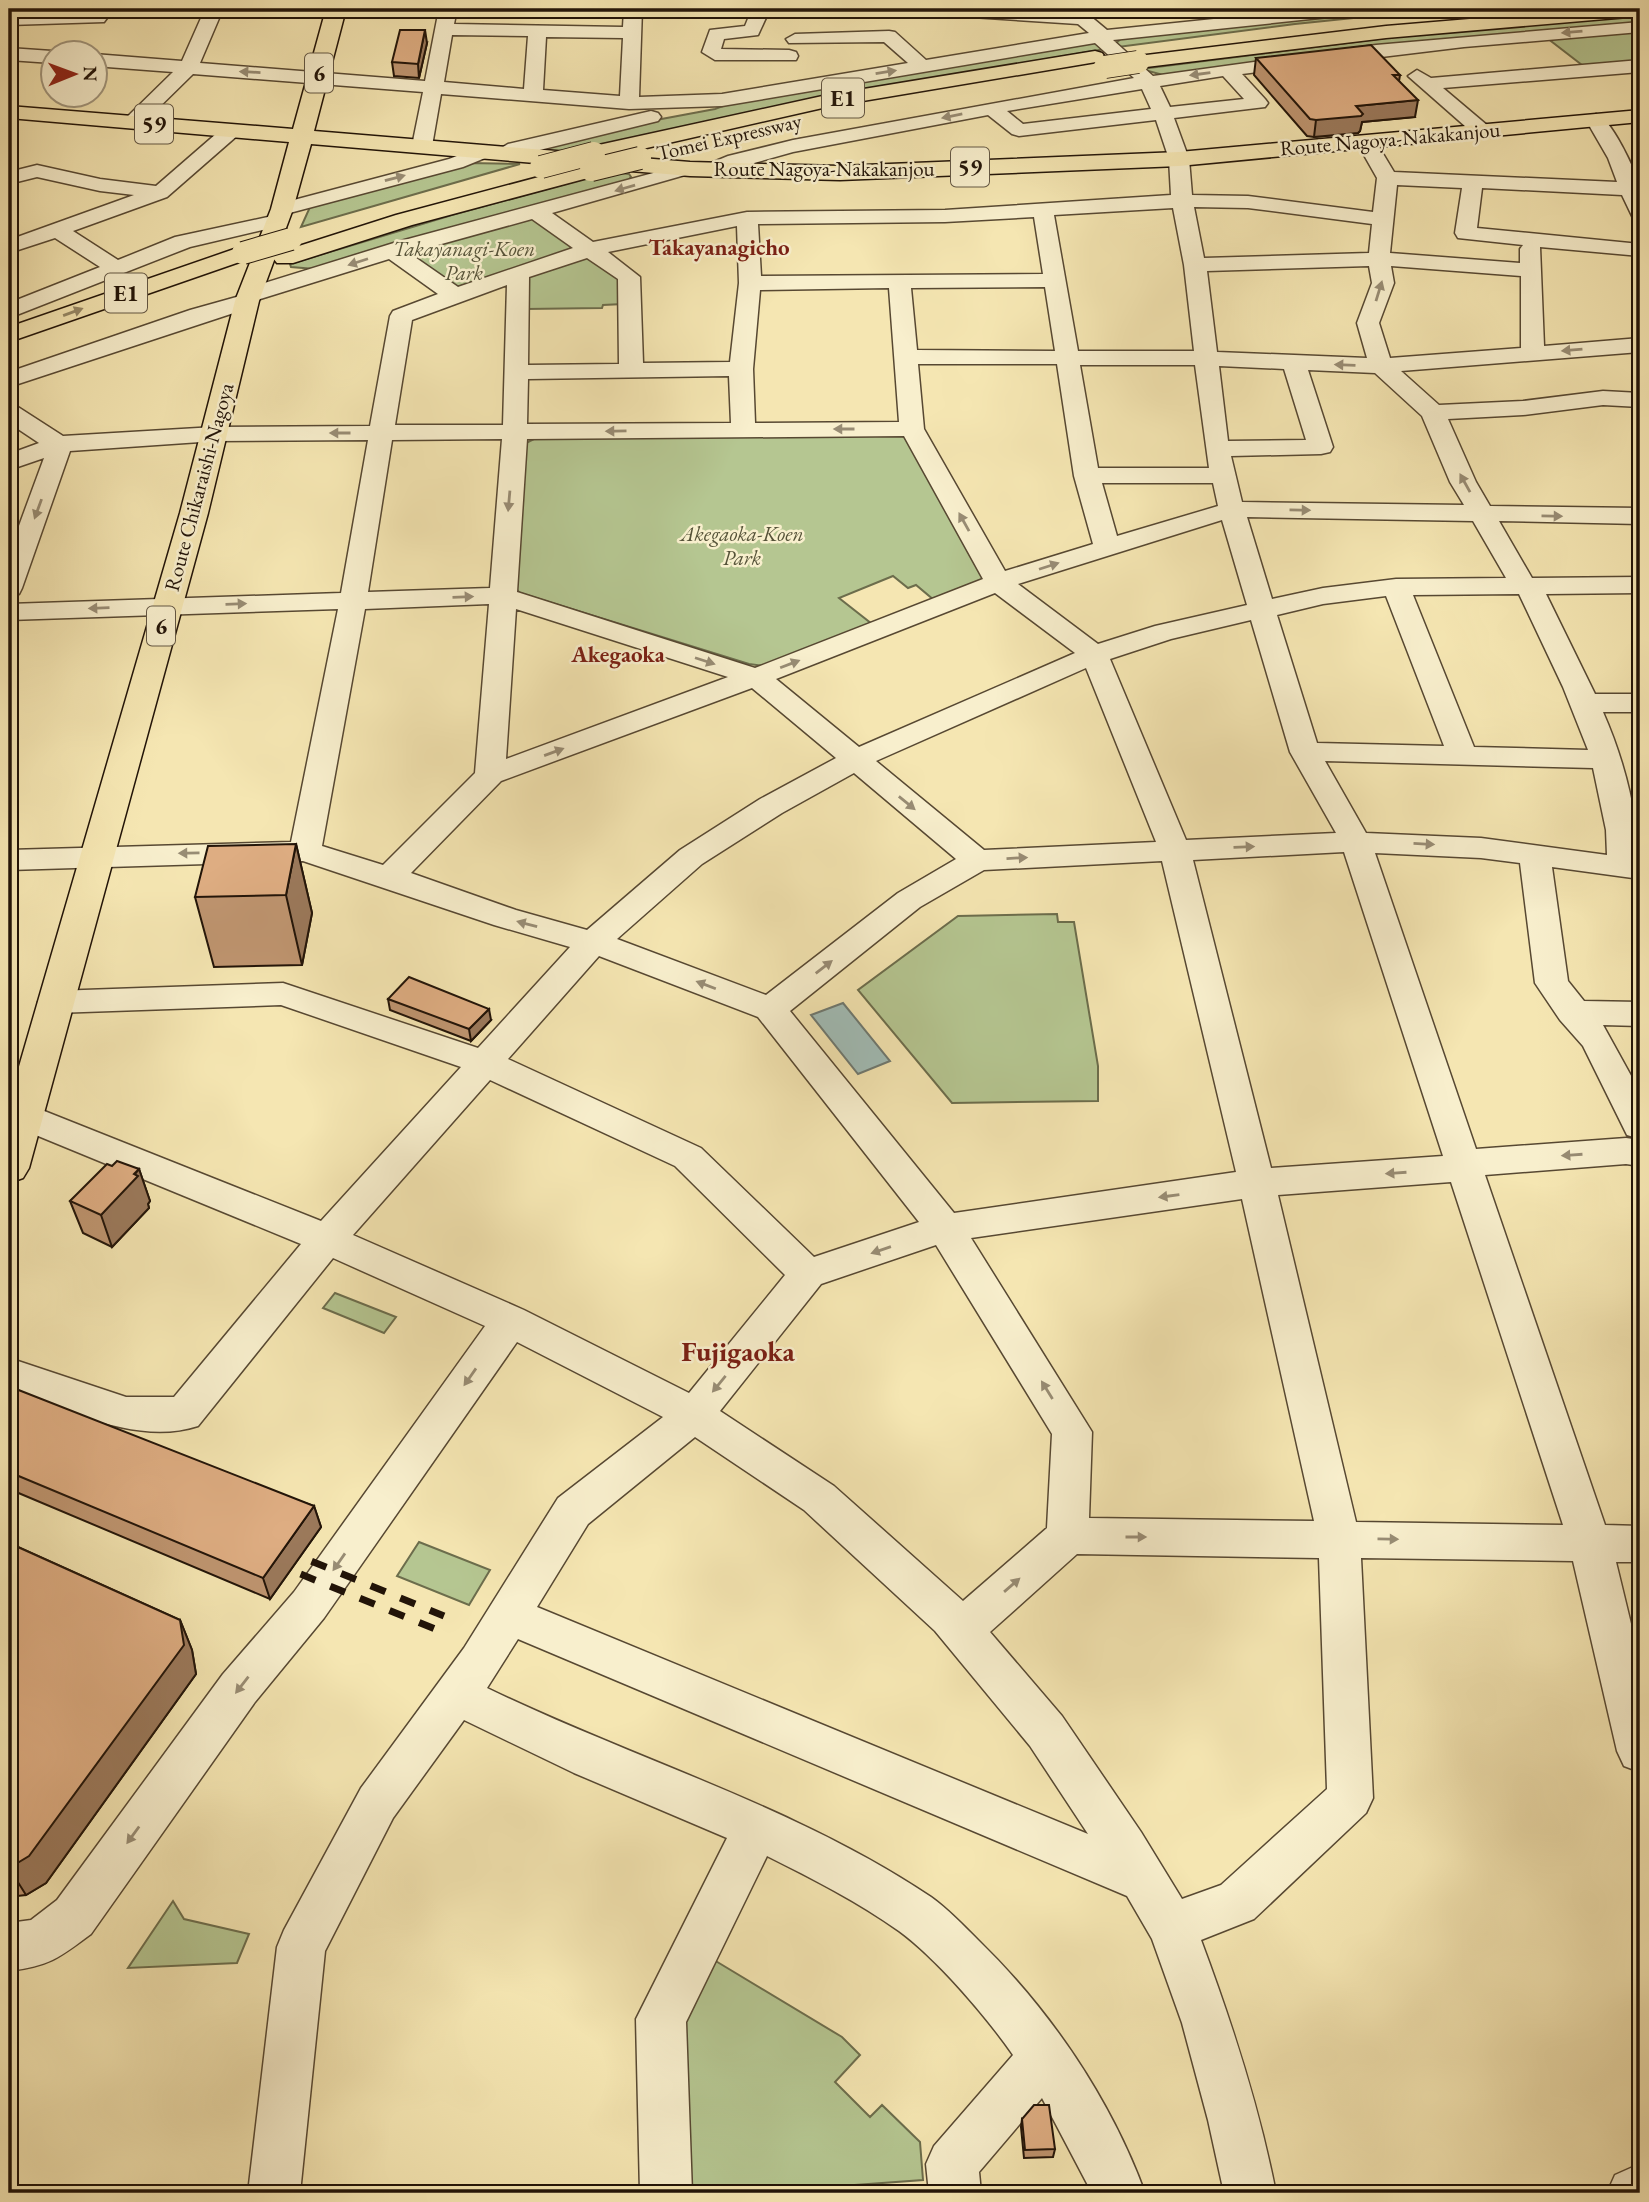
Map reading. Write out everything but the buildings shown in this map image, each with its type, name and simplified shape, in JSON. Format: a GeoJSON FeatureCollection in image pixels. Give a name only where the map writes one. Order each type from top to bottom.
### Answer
{"type":"FeatureCollection","features":[{"type":"Feature","properties":{"kind":"main road","name":"Route Chikaraishi-Nagoya"},"geometry":{"type":"LineString","coordinates":[[9,1168],[16,1113],[55,1002],[215,434],[245,281],[284,232],[300,137],[336,9]]}},
{"type":"Feature","properties":{"kind":"main road","name":"Tomei Expressway"},"geometry":{"type":"LineString","coordinates":[[1138,65],[1325,29],[1534,9]]}},
{"type":"Feature","properties":{"kind":"main road","name":"Tomei Expressway"},"geometry":{"type":"LineString","coordinates":[[284,232],[404,220],[592,162],[827,101],[1101,53],[1138,65],[1386,32],[1640,10]]}},
{"type":"Feature","properties":{"kind":"main road","name":"Tomei Expressway"},"geometry":{"type":"LineString","coordinates":[[9,355],[245,281],[284,232],[390,208],[541,167],[640,158],[1101,53]]}},
{"type":"Feature","properties":{"kind":"main road","name":"Route Nagoya-Nakakanjou"},"geometry":{"type":"LineString","coordinates":[[9,112],[699,170],[840,173],[1179,159],[1640,116]]}},
{"type":"Feature","properties":{"kind":"main road","name":"Tomei Expressway"},"geometry":{"type":"LineString","coordinates":[[9,335],[245,281]]}},
{"type":"Feature","properties":{"kind":"street"},"geometry":{"type":"LineString","coordinates":[[133,122],[188,68],[214,9]]}},
{"type":"Feature","properties":{"kind":"street"},"geometry":{"type":"LineString","coordinates":[[422,146],[448,9]]}},
{"type":"Feature","properties":{"kind":"street"},"geometry":{"type":"LineString","coordinates":[[629,103],[633,9]]}},
{"type":"Feature","properties":{"kind":"street"},"geometry":{"type":"LineString","coordinates":[[761,9],[752,31],[716,34],[711,52],[715,54],[792,48],[889,36],[922,66]]}},
{"type":"Feature","properties":{"kind":"street"},"geometry":{"type":"LineString","coordinates":[[926,9],[1083,19],[1101,53]]}},
{"type":"Feature","properties":{"kind":"street"},"geometry":{"type":"LineString","coordinates":[[108,61],[629,103],[722,100],[922,66],[1101,53],[1290,12],[1359,9]]}},
{"type":"Feature","properties":{"kind":"street"},"geometry":{"type":"LineString","coordinates":[[9,20],[101,13]]}},
{"type":"Feature","properties":{"kind":"street"},"geometry":{"type":"LineString","coordinates":[[88,38],[101,13]]}},
{"type":"Feature","properties":{"kind":"street"},"geometry":{"type":"LineString","coordinates":[[785,88],[782,84],[802,19]]}},
{"type":"Feature","properties":{"kind":"street"},"geometry":{"type":"LineString","coordinates":[[9,380],[198,315],[245,281],[392,251],[770,152],[992,108],[1138,65],[1228,70],[1385,49],[1640,27]]}},
{"type":"Feature","properties":{"kind":"street"},"geometry":{"type":"LineString","coordinates":[[445,29],[631,33]]}},
{"type":"Feature","properties":{"kind":"street"},"geometry":{"type":"LineString","coordinates":[[533,94],[537,31]]}},
{"type":"Feature","properties":{"kind":"street"},"geometry":{"type":"LineString","coordinates":[[1534,35],[1580,70]]}},
{"type":"Feature","properties":{"kind":"street"},"geometry":{"type":"LineString","coordinates":[[1101,53],[1104,44],[1138,65],[1163,114],[1179,159],[1182,201],[1195,265],[1217,449],[1232,511],[1306,752],[1356,842],[1590,1543],[1640,1751]]}},
{"type":"Feature","properties":{"kind":"street"},"geometry":{"type":"LineString","coordinates":[[1385,49],[1481,130]]}},
{"type":"Feature","properties":{"kind":"street"},"geometry":{"type":"LineString","coordinates":[[9,54],[38,56]]}},
{"type":"Feature","properties":{"kind":"street"},"geometry":{"type":"LineString","coordinates":[[1428,84],[1640,65]]}},
{"type":"Feature","properties":{"kind":"street"},"geometry":{"type":"LineString","coordinates":[[992,108],[1019,130],[1258,103],[1228,70]]}},
{"type":"Feature","properties":{"kind":"street"},"geometry":{"type":"LineString","coordinates":[[9,311],[203,236],[284,232],[456,163],[610,124],[712,106],[722,100]]}},
{"type":"Feature","properties":{"kind":"street"},"geometry":{"type":"LineString","coordinates":[[1595,120],[1618,158],[1640,214]]}},
{"type":"Feature","properties":{"kind":"street"},"geometry":{"type":"LineString","coordinates":[[9,247],[160,193],[231,131]]}},
{"type":"Feature","properties":{"kind":"street"},"geometry":{"type":"LineString","coordinates":[[770,1009],[909,900],[977,860],[1356,842],[1422,843],[1534,854],[1632,868],[1607,759],[1584,703],[1526,585],[1463,482],[1433,412],[1381,366],[1367,323],[1383,283],[1379,259],[1387,178],[1366,141]]}},
{"type":"Feature","properties":{"kind":"street"},"geometry":{"type":"LineString","coordinates":[[1618,158],[1640,159]]}},
{"type":"Feature","properties":{"kind":"street"},"geometry":{"type":"LineString","coordinates":[[11,176],[37,171],[100,186],[160,193]]}},
{"type":"Feature","properties":{"kind":"street"},"geometry":{"type":"LineString","coordinates":[[1387,178],[1630,189]]}},
{"type":"Feature","properties":{"kind":"street"},"geometry":{"type":"LineString","coordinates":[[1473,182],[1466,233],[1640,250]]}},
{"type":"Feature","properties":{"kind":"street"},"geometry":{"type":"LineString","coordinates":[[305,851],[353,601],[401,316],[591,249],[747,218],[945,216],[1182,201],[1248,202],[1382,219]]}},
{"type":"Feature","properties":{"kind":"street"},"geometry":{"type":"LineString","coordinates":[[1043,210],[1065,356],[1087,475],[1107,548]]}},
{"type":"Feature","properties":{"kind":"street"},"geometry":{"type":"LineString","coordinates":[[536,212],[629,276],[631,369]]}},
{"type":"Feature","properties":{"kind":"street"},"geometry":{"type":"LineString","coordinates":[[743,430],[741,369],[750,283],[747,218]]}},
{"type":"Feature","properties":{"kind":"street"},"geometry":{"type":"LineString","coordinates":[[57,230],[117,269]]}},
{"type":"Feature","properties":{"kind":"street"},"geometry":{"type":"LineString","coordinates":[[1531,239],[1532,354]]}},
{"type":"Feature","properties":{"kind":"street"},"geometry":{"type":"LineString","coordinates":[[392,251],[455,295]]}},
{"type":"Feature","properties":{"kind":"street"},"geometry":{"type":"LineString","coordinates":[[1195,265],[1379,259],[1530,270]]}},
{"type":"Feature","properties":{"kind":"street"},"geometry":{"type":"LineString","coordinates":[[490,775],[515,433],[518,274]]}},
{"type":"Feature","properties":{"kind":"street"},"geometry":{"type":"LineString","coordinates":[[750,283],[1054,280]]}},
{"type":"Feature","properties":{"kind":"street"},"geometry":{"type":"LineString","coordinates":[[900,283],[912,429],[998,582],[1095,655],[1175,850],[1257,1183],[1339,1538],[1350,1798],[1237,1902],[1172,1927]]}},
{"type":"Feature","properties":{"kind":"street"},"geometry":{"type":"LineString","coordinates":[[907,357],[1206,358],[1381,366],[1640,345]]}},
{"type":"Feature","properties":{"kind":"street"},"geometry":{"type":"LineString","coordinates":[[1217,449],[1321,447],[1294,363]]}},
{"type":"Feature","properties":{"kind":"street"},"geometry":{"type":"LineString","coordinates":[[516,372],[741,369]]}},
{"type":"Feature","properties":{"kind":"street"},"geometry":{"type":"LineString","coordinates":[[1433,412],[1522,408],[1603,398],[1640,400]]}},
{"type":"Feature","properties":{"kind":"street"},"geometry":{"type":"LineString","coordinates":[[9,412],[58,444]]}},
{"type":"Feature","properties":{"kind":"street"},"geometry":{"type":"LineString","coordinates":[[9,463],[58,444],[215,434],[912,429]]}},
{"type":"Feature","properties":{"kind":"street"},"geometry":{"type":"LineString","coordinates":[[9,588],[57,457],[58,444]]}},
{"type":"Feature","properties":{"kind":"street"},"geometry":{"type":"LineString","coordinates":[[1087,475],[1223,475]]}},
{"type":"Feature","properties":{"kind":"street"},"geometry":{"type":"LineString","coordinates":[[389,877],[490,775],[756,677],[998,582],[1214,514],[1244,509],[1640,516]]}},
{"type":"Feature","properties":{"kind":"street"},"geometry":{"type":"LineString","coordinates":[[9,1374],[126,1413],[184,1414],[327,1240],[593,942],[691,858],[771,806],[855,760],[1095,655],[1165,632],[1261,608],[1323,596],[1396,587],[1640,585]]}},
{"type":"Feature","properties":{"kind":"street"},"geometry":{"type":"LineString","coordinates":[[1396,587],[1462,754]]}},
{"type":"Feature","properties":{"kind":"street"},"geometry":{"type":"LineString","coordinates":[[9,612],[501,596],[756,677],[977,860]]}},
{"type":"Feature","properties":{"kind":"street"},"geometry":{"type":"LineString","coordinates":[[1584,703],[1640,703]]}},
{"type":"Feature","properties":{"kind":"street"},"geometry":{"type":"LineString","coordinates":[[1306,752],[1607,759]]}},
{"type":"Feature","properties":{"kind":"street"},"geometry":{"type":"LineString","coordinates":[[9,860],[96,855],[305,851],[505,918],[593,942],[770,1009],[945,1228],[1072,1432],[1068,1536]]}},
{"type":"Feature","properties":{"kind":"street"},"geometry":{"type":"LineString","coordinates":[[1534,854],[1552,984],[1597,1041],[1640,1126]]}},
{"type":"Feature","properties":{"kind":"street"},"geometry":{"type":"LineString","coordinates":[[55,1002],[283,994],[485,1063],[688,1157],[808,1274]]}},
{"type":"Feature","properties":{"kind":"street"},"geometry":{"type":"LineString","coordinates":[[1572,1012],[1640,1014]]}},
{"type":"Feature","properties":{"kind":"street"},"geometry":{"type":"LineString","coordinates":[[16,1113],[327,1240],[510,1321],[694,1415],[818,1498],[950,1617],[1046,1731],[1124,1849],[1172,1927],[1207,2023],[1234,2120],[1250,2193]]}},
{"type":"Feature","properties":{"kind":"street"},"geometry":{"type":"LineString","coordinates":[[274,2193],[302,1947],[377,1804],[457,1695],[573,1511],[694,1415],[808,1274],[945,1228],[1257,1183],[1626,1151],[1640,1153]]}},
{"type":"Feature","properties":{"kind":"street"},"geometry":{"type":"LineString","coordinates":[[9,1947],[41,1942],[74,1917],[239,1688],[309,1605],[510,1321]]}},
{"type":"Feature","properties":{"kind":"street"},"geometry":{"type":"LineString","coordinates":[[961,1630],[1068,1536],[1640,1544]]}},
{"type":"Feature","properties":{"kind":"street"},"geometry":{"type":"LineString","coordinates":[[509,1615],[1141,1879]]}},
{"type":"Feature","properties":{"kind":"street"},"geometry":{"type":"LineString","coordinates":[[457,1695],[543,1737],[757,1828],[836,1866],[917,1915],[988,1982],[1055,2067],[1119,2193]]}},
{"type":"Feature","properties":{"kind":"street"},"geometry":{"type":"LineString","coordinates":[[666,2193],[662,2018],[757,1828]]}},
{"type":"Feature","properties":{"kind":"street"},"geometry":{"type":"LineString","coordinates":[[955,2193],[952,2164],[1045,2056]]}},
{"type":"Feature","properties":{"kind":"street"},"geometry":{"type":"LineString","coordinates":[[1633,2193],[1640,2193]]}},
{"type":"Feature","properties":{"kind":"green space"},"geometry":{"type":"Polygon","coordinates":[[[9,9],[97,9],[90,16],[9,18],[9,9]]]}},
{"type":"Feature","properties":{"kind":"green space"},"geometry":{"type":"Polygon","coordinates":[[[1383,9],[1441,9],[1295,24],[1118,47],[1115,44],[1123,37],[1135,35],[1383,9]]]}},
{"type":"Feature","properties":{"kind":"green space"},"geometry":{"type":"Polygon","coordinates":[[[1640,15],[1640,24],[1523,33],[1163,75],[1141,69],[1434,32],[1640,15]]]}},
{"type":"Feature","properties":{"kind":"green space"},"geometry":{"type":"Polygon","coordinates":[[[1640,30],[1640,63],[1582,65],[1547,38],[1640,30]]]}},
{"type":"Feature","properties":{"kind":"green space"},"geometry":{"type":"Polygon","coordinates":[[[1089,41],[1101,44],[1105,49],[917,81],[561,154],[523,151],[624,126],[715,109],[739,100],[1089,41]]]}},
{"type":"Feature","properties":{"kind":"green space"},"geometry":{"type":"Polygon","coordinates":[[[469,163],[520,164],[301,227],[310,207],[469,163]]]}},
{"type":"Feature","properties":{"kind":"green space"},"geometry":{"type":"Polygon","coordinates":[[[609,172],[629,174],[631,177],[624,185],[315,269],[291,267],[290,264],[452,215],[609,172]]]}},
{"type":"Feature","properties":{"kind":"green space","name":"Takayanagi-Koen Park"},"geometry":{"type":"Polygon","coordinates":[[[529,217],[578,247],[455,288],[409,252],[529,217]]]}},
{"type":"Feature","properties":{"kind":"green space"},"geometry":{"type":"Polygon","coordinates":[[[582,255],[624,278],[623,304],[603,305],[602,308],[526,309],[527,275],[582,255]]]}},
{"type":"Feature","properties":{"kind":"green space","name":"Akegaoka-Koen Park"},"geometry":{"type":"Polygon","coordinates":[[[899,435],[908,438],[988,578],[934,600],[916,585],[908,588],[893,576],[839,598],[872,624],[764,666],[749,664],[520,593],[514,587],[524,444],[536,438],[899,435]]]}},
{"type":"Feature","properties":{"kind":"green space"},"geometry":{"type":"Polygon","coordinates":[[[1057,914],[1058,922],[1074,922],[1098,1066],[1098,1101],[952,1103],[858,990],[958,916],[1057,914]]]}},
{"type":"Feature","properties":{"kind":"green space"},"geometry":{"type":"Polygon","coordinates":[[[335,1293],[396,1317],[384,1333],[323,1308],[335,1293]]]}},
{"type":"Feature","properties":{"kind":"green space"},"geometry":{"type":"Polygon","coordinates":[[[419,1542],[490,1570],[469,1605],[397,1576],[419,1542]]]}},
{"type":"Feature","properties":{"kind":"green space"},"geometry":{"type":"Polygon","coordinates":[[[173,1901],[184,1919],[249,1934],[237,1963],[128,1968],[173,1901]]]}},
{"type":"Feature","properties":{"kind":"green space"},"geometry":{"type":"Polygon","coordinates":[[[714,1960],[842,2037],[860,2055],[835,2082],[870,2117],[882,2105],[920,2142],[923,2180],[744,2193],[685,2193],[681,2025],[714,1960]]]}},
{"type":"Feature","properties":{"kind":"water"},"geometry":{"type":"Polygon","coordinates":[[[843,1003],[890,1061],[858,1074],[811,1015],[843,1003]]]}},
{"type":"Feature","properties":{"kind":"railway"},"geometry":{"type":"LineString","coordinates":[[282,1549],[444,1616]]}},
{"type":"Feature","properties":{"kind":"railway"},"geometry":{"type":"LineString","coordinates":[[271,1562],[435,1629]]}},
{"type":"Feature","properties":{"kind":"district","name":"Takayanagicho"},"geometry":{"type":"Point","coordinates":[719,247]}},
{"type":"Feature","properties":{"kind":"district","name":"Akegaoka"},"geometry":{"type":"Point","coordinates":[618,654]}},
{"type":"Feature","properties":{"kind":"district","name":"Fujigaoka"},"geometry":{"type":"Point","coordinates":[738,1351]}}]}
